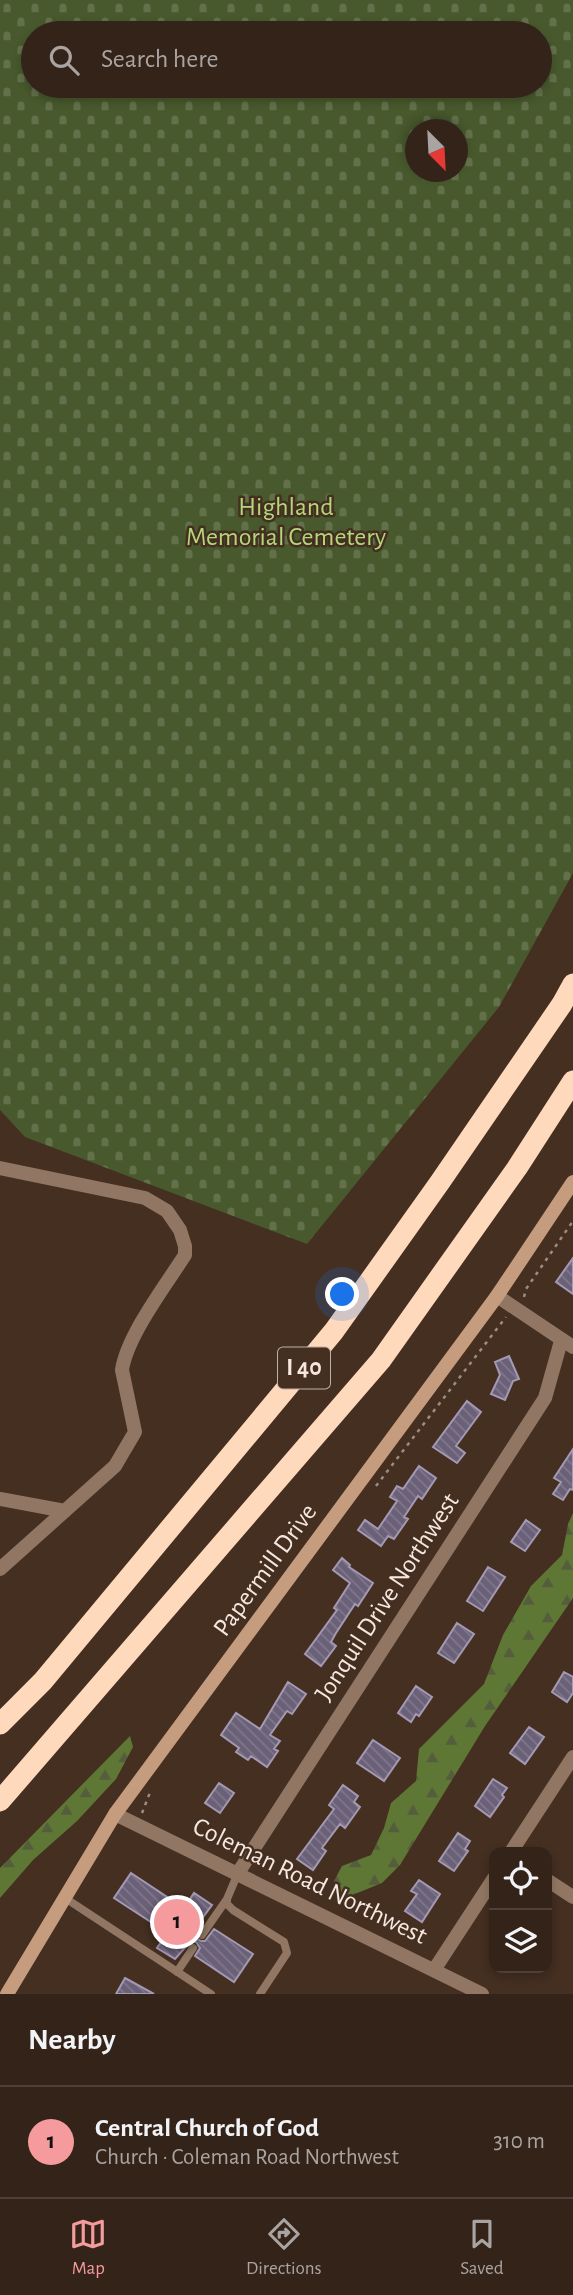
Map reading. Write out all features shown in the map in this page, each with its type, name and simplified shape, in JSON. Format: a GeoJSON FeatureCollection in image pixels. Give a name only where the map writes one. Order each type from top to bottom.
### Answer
{"type":"FeatureCollection","features":[{"type":"Feature","properties":{"kind":"highway","name":"I 40"},"geometry":{"type":"LineString","coordinates":[[0,1724],[43,1681],[334,1331],[440,1182],[573,984]]}},
{"type":"Feature","properties":{"kind":"highway","name":"I 40"},"geometry":{"type":"LineString","coordinates":[[0,1801],[381,1360],[517,1168],[573,1081]]}},
{"type":"Feature","properties":{"kind":"main road","name":"Papermill Drive"},"geometry":{"type":"LineString","coordinates":[[7,1994],[115,1814],[497,1296],[573,1182]]}},
{"type":"Feature","properties":{"kind":"street"},"geometry":{"type":"LineString","coordinates":[[0,1168],[145,1198],[167,1211],[180,1230],[185,1246],[185,1255],[136,1333],[123,1361],[121,1370],[135,1432],[114,1465],[0,1569]]}},
{"type":"Feature","properties":{"kind":"street"},"geometry":{"type":"LineString","coordinates":[[497,1296],[567,1344]]}},
{"type":"Feature","properties":{"kind":"street","name":"Jonquil Drive Northwest"},"geometry":{"type":"LineString","coordinates":[[238,1873],[545,1398],[567,1344]]}},
{"type":"Feature","properties":{"kind":"street"},"geometry":{"type":"LineString","coordinates":[[0,1499],[63,1513]]}},
{"type":"Feature","properties":{"kind":"street"},"geometry":{"type":"LineString","coordinates":[[514,1847],[573,1757]]}},
{"type":"Feature","properties":{"kind":"street","name":"Coleman Road Northwest"},"geometry":{"type":"LineString","coordinates":[[115,1814],[482,1994]]}},
{"type":"Feature","properties":{"kind":"street"},"geometry":{"type":"LineString","coordinates":[[552,1884],[573,1897]]}},
{"type":"Feature","properties":{"kind":"street"},"geometry":{"type":"LineString","coordinates":[[434,1970],[489,1886]]}},
{"type":"Feature","properties":{"kind":"lane"},"geometry":{"type":"LineString","coordinates":[[202,1935],[227,1899],[238,1873]]}},
{"type":"Feature","properties":{"kind":"lane"},"geometry":{"type":"LineString","coordinates":[[65,1898],[211,1994]]}},
{"type":"Feature","properties":{"kind":"lane"},"geometry":{"type":"LineString","coordinates":[[227,1899],[227,1904],[233,1910],[284,1942],[286,1946],[287,1954],[260,1994]]}},
{"type":"Feature","properties":{"kind":"lane"},"geometry":{"type":"LineString","coordinates":[[177,1972],[193,1948]]}},
{"type":"Feature","properties":{"kind":"green space","name":"Highland Memorial Cemetery"},"geometry":{"type":"Polygon","coordinates":[[[0,0],[573,0],[573,873],[499,1007],[307,1244],[25,1137],[0,1110],[0,0]]]}},
{"type":"Feature","properties":{"kind":"green space"},"geometry":{"type":"Polygon","coordinates":[[[573,1513],[573,1598],[485,1726],[400,1865],[382,1883],[345,1898],[340,1895],[334,1881],[342,1866],[371,1855],[384,1828],[391,1803],[416,1781],[419,1749],[484,1684],[503,1635],[531,1586],[562,1555],[573,1513]]]}},
{"type":"Feature","properties":{"kind":"green space"},"geometry":{"type":"Polygon","coordinates":[[[130,1736],[133,1747],[116,1779],[77,1821],[33,1860],[0,1898],[0,1868],[130,1736]]]}},
{"type":"Feature","properties":{"kind":"building"},"geometry":{"type":"Polygon","coordinates":[[[573,1258],[573,1294],[556,1282],[573,1258]]]}},
{"type":"Feature","properties":{"kind":"building"},"geometry":{"type":"Polygon","coordinates":[[[509,1356],[519,1379],[513,1381],[505,1400],[491,1394],[500,1375],[495,1362],[509,1356]]]}},
{"type":"Feature","properties":{"kind":"building"},"geometry":{"type":"Polygon","coordinates":[[[467,1401],[481,1412],[456,1446],[465,1453],[457,1463],[433,1447],[467,1401]]]}},
{"type":"Feature","properties":{"kind":"building"},"geometry":{"type":"Polygon","coordinates":[[[573,1449],[573,1490],[570,1489],[563,1500],[553,1494],[561,1482],[554,1478],[573,1449]]]}},
{"type":"Feature","properties":{"kind":"building"},"geometry":{"type":"Polygon","coordinates":[[[419,1466],[436,1478],[422,1499],[418,1496],[404,1517],[408,1519],[394,1539],[388,1536],[381,1546],[358,1530],[365,1520],[378,1529],[397,1501],[390,1497],[397,1486],[403,1489],[419,1466]]]}},
{"type":"Feature","properties":{"kind":"building"},"geometry":{"type":"Polygon","coordinates":[[[526,1520],[540,1530],[525,1551],[511,1542],[526,1520]]]}},
{"type":"Feature","properties":{"kind":"building"},"geometry":{"type":"Polygon","coordinates":[[[342,1558],[349,1567],[373,1583],[336,1633],[331,1642],[336,1646],[321,1666],[305,1654],[337,1610],[334,1608],[350,1583],[333,1570],[342,1558]]]}},
{"type":"Feature","properties":{"kind":"building"},"geometry":{"type":"Polygon","coordinates":[[[488,1567],[505,1577],[483,1611],[467,1601],[488,1567]]]}},
{"type":"Feature","properties":{"kind":"building"},"geometry":{"type":"Polygon","coordinates":[[[457,1623],[474,1634],[454,1663],[438,1653],[457,1623]]]}},
{"type":"Feature","properties":{"kind":"building"},"geometry":{"type":"Polygon","coordinates":[[[564,1672],[573,1677],[573,1693],[567,1702],[552,1692],[564,1672]]]}},
{"type":"Feature","properties":{"kind":"building"},"geometry":{"type":"Polygon","coordinates":[[[288,1682],[306,1694],[292,1714],[287,1711],[270,1735],[280,1741],[274,1749],[278,1751],[267,1767],[251,1756],[248,1760],[236,1752],[239,1748],[221,1735],[236,1713],[260,1729],[288,1682]]]}},
{"type":"Feature","properties":{"kind":"building"},"geometry":{"type":"Polygon","coordinates":[[[416,1686],[432,1697],[419,1716],[416,1714],[411,1722],[398,1713],[416,1686]]]}},
{"type":"Feature","properties":{"kind":"building"},"geometry":{"type":"Polygon","coordinates":[[[529,1727],[544,1737],[525,1764],[510,1753],[529,1727]]]}},
{"type":"Feature","properties":{"kind":"building"},"geometry":{"type":"Polygon","coordinates":[[[373,1740],[400,1758],[384,1781],[357,1763],[373,1740]]]}},
{"type":"Feature","properties":{"kind":"building"},"geometry":{"type":"Polygon","coordinates":[[[493,1779],[507,1788],[490,1817],[475,1806],[493,1779]]]}},
{"type":"Feature","properties":{"kind":"building"},"geometry":{"type":"Polygon","coordinates":[[[219,1783],[234,1793],[220,1813],[205,1803],[219,1783]]]}},
{"type":"Feature","properties":{"kind":"building"},"geometry":{"type":"Polygon","coordinates":[[[343,1785],[358,1796],[354,1802],[360,1807],[345,1828],[340,1824],[322,1848],[326,1851],[313,1870],[297,1859],[334,1809],[329,1805],[343,1785]]]}},
{"type":"Feature","properties":{"kind":"building"},"geometry":{"type":"Polygon","coordinates":[[[458,1833],[470,1841],[465,1849],[468,1851],[454,1871],[439,1861],[458,1833]]]}},
{"type":"Feature","properties":{"kind":"building"},"geometry":{"type":"Polygon","coordinates":[[[131,1873],[184,1908],[194,1893],[212,1905],[201,1920],[203,1922],[196,1932],[196,1938],[205,1941],[214,1929],[253,1954],[234,1982],[195,1956],[200,1948],[196,1942],[190,1942],[175,1959],[157,1948],[163,1939],[156,1935],[160,1928],[114,1898],[131,1873]]]}},
{"type":"Feature","properties":{"kind":"building"},"geometry":{"type":"Polygon","coordinates":[[[419,1880],[440,1894],[422,1922],[405,1911],[417,1894],[411,1891],[419,1880]]]}},
{"type":"Feature","properties":{"kind":"building"},"geometry":{"type":"Polygon","coordinates":[[[125,1978],[154,1994],[116,1994],[125,1978]]]}},
{"type":"Feature","properties":{"kind":"place","name":"Central Church of God"},"geometry":{"type":"Point","coordinates":[177,1922]}}]}
